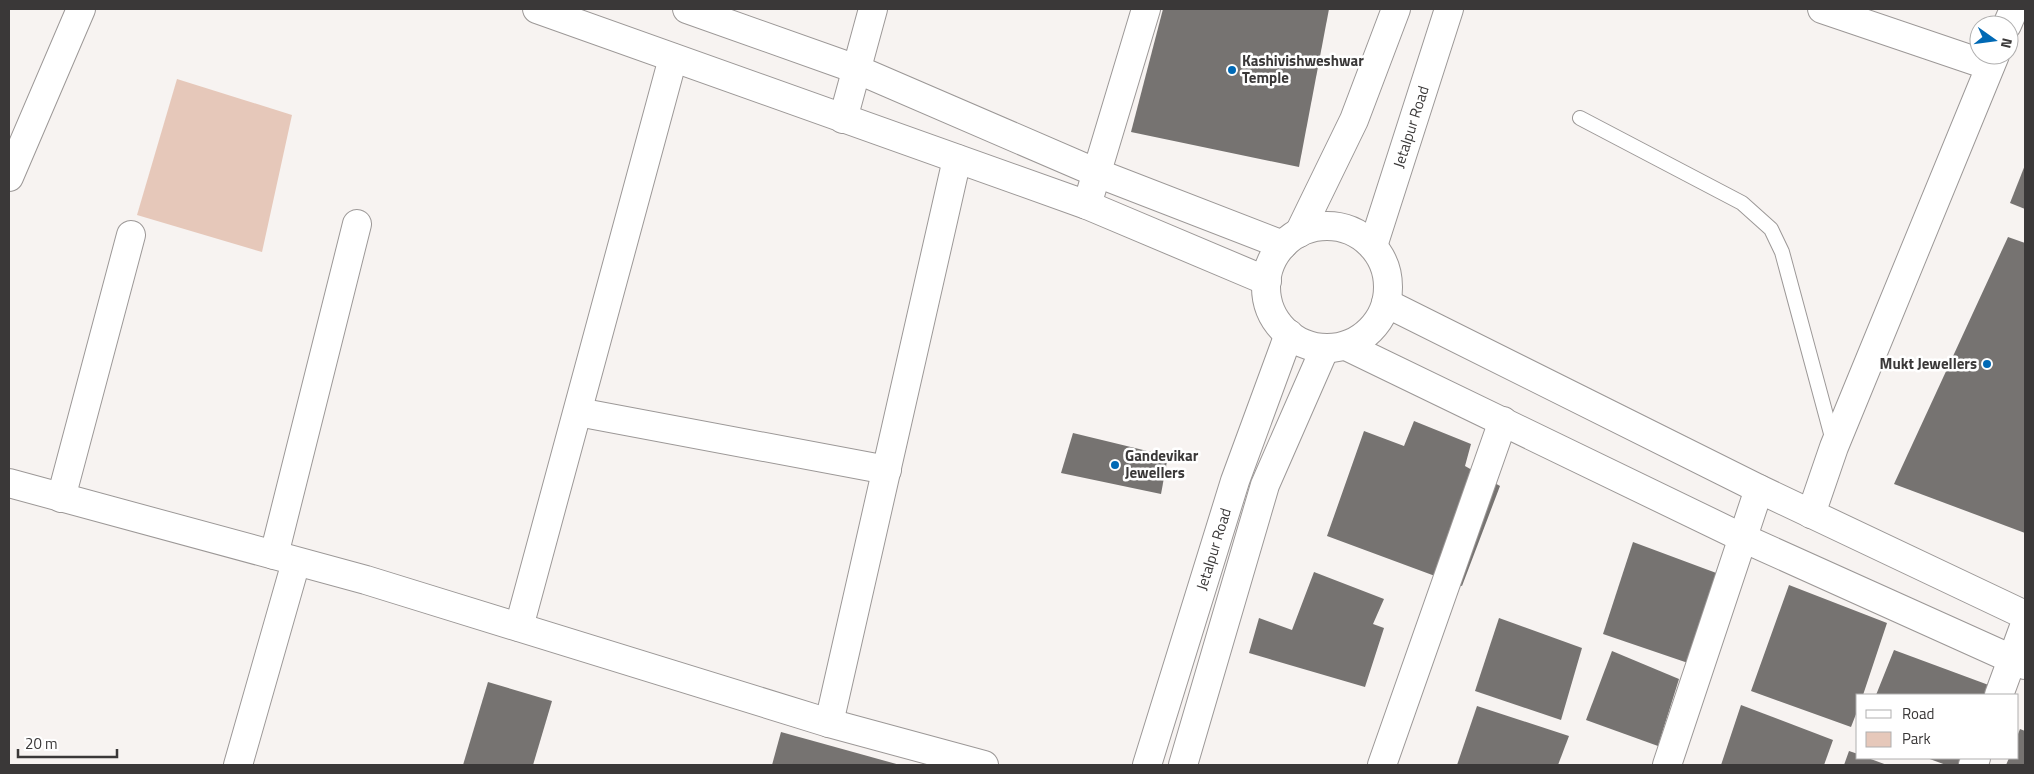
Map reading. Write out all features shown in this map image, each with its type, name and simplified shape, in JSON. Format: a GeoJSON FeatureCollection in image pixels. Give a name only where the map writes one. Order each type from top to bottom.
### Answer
{"type":"FeatureCollection","features":[{"type":"Feature","properties":{"kind":"street"},"geometry":{"type":"LineString","coordinates":[[9,176],[81,9]]}},
{"type":"Feature","properties":{"kind":"street"},"geometry":{"type":"LineString","coordinates":[[537,9],[1087,205],[1266,281]]}},
{"type":"Feature","properties":{"kind":"street"},"geometry":{"type":"LineString","coordinates":[[687,9],[856,69],[1097,173],[1291,239],[1318,226],[1338,227],[1357,234],[1373,246],[1383,264],[1388,283],[1386,303],[1378,322],[1363,336],[1336,347]]}},
{"type":"Feature","properties":{"kind":"street"},"geometry":{"type":"LineString","coordinates":[[843,119],[873,9]]}},
{"type":"Feature","properties":{"kind":"street"},"geometry":{"type":"LineString","coordinates":[[1087,205],[1146,9]]}},
{"type":"Feature","properties":{"kind":"street"},"geometry":{"type":"LineString","coordinates":[[1396,9],[1354,120],[1291,239],[1272,261],[1266,281],[1268,301],[1275,320],[1288,334],[1306,344],[1336,347],[1503,421],[1742,538],[2019,662]]}},
{"type":"Feature","properties":{"kind":"street","name":"Jetalpur Road"},"geometry":{"type":"LineString","coordinates":[[1373,246],[1449,9]]}},
{"type":"Feature","properties":{"kind":"street"},"geometry":{"type":"LineString","coordinates":[[1822,9],[1969,54]]}},
{"type":"Feature","properties":{"kind":"street"},"geometry":{"type":"LineString","coordinates":[[519,627],[674,58]]}},
{"type":"Feature","properties":{"kind":"street"},"geometry":{"type":"LineString","coordinates":[[1811,514],[1834,447],[1991,65]]}},
{"type":"Feature","properties":{"kind":"street"},"geometry":{"type":"LineString","coordinates":[[830,723],[957,159]]}},
{"type":"Feature","properties":{"kind":"street"},"geometry":{"type":"LineString","coordinates":[[238,765],[285,559],[356,224]]}},
{"type":"Feature","properties":{"kind":"street"},"geometry":{"type":"LineString","coordinates":[[61,498],[131,235]]}},
{"type":"Feature","properties":{"kind":"street"},"geometry":{"type":"LineString","coordinates":[[1386,303],[1759,489],[2025,615]]}},
{"type":"Feature","properties":{"kind":"street","name":"Jetalpur Road"},"geometry":{"type":"LineString","coordinates":[[1147,765],[1235,480],[1288,334]]}},
{"type":"Feature","properties":{"kind":"street","name":"Jetalpur Road"},"geometry":{"type":"LineString","coordinates":[[1183,765],[1265,485],[1336,347]]}},
{"type":"Feature","properties":{"kind":"street"},"geometry":{"type":"LineString","coordinates":[[578,412],[887,470]]}},
{"type":"Feature","properties":{"kind":"street"},"geometry":{"type":"LineString","coordinates":[[1382,765],[1503,421]]}},
{"type":"Feature","properties":{"kind":"street"},"geometry":{"type":"LineString","coordinates":[[9,483],[366,580],[830,723],[984,765]]}},
{"type":"Feature","properties":{"kind":"street"},"geometry":{"type":"LineString","coordinates":[[1667,765],[1759,489]]}},
{"type":"Feature","properties":{"kind":"street"},"geometry":{"type":"LineString","coordinates":[[2000,694],[2019,662],[2025,624]]}},
{"type":"Feature","properties":{"kind":"lane"},"geometry":{"type":"LineString","coordinates":[[1580,118],[1742,204],[1771,229],[1782,252],[1834,447]]}},
{"type":"Feature","properties":{"kind":"green space"},"geometry":{"type":"Polygon","coordinates":[[[177,79],[292,115],[262,252],[137,215],[177,79]]]}},
{"type":"Feature","properties":{"kind":"building","name":"Kashivishweshwar Temple"},"geometry":{"type":"Polygon","coordinates":[[[1163,9],[1329,9],[1299,167],[1131,132],[1163,9]]]}},
{"type":"Feature","properties":{"kind":"building"},"geometry":{"type":"Polygon","coordinates":[[[2025,165],[2025,209],[2010,203],[2025,165]]]}},
{"type":"Feature","properties":{"kind":"building","name":"Mukt Jewellers"},"geometry":{"type":"Polygon","coordinates":[[[2008,237],[2025,243],[2025,533],[1894,484],[2008,237]]]}},
{"type":"Feature","properties":{"kind":"building"},"geometry":{"type":"Polygon","coordinates":[[[1414,421],[1471,444],[1465,466],[1500,486],[1462,586],[1327,536],[1364,431],[1404,446],[1414,421]]]}},
{"type":"Feature","properties":{"kind":"building","name":"Gandevikar Jewellers"},"geometry":{"type":"Polygon","coordinates":[[[1073,433],[1168,456],[1161,494],[1061,473],[1073,433]]]}},
{"type":"Feature","properties":{"kind":"building"},"geometry":{"type":"Polygon","coordinates":[[[1633,542],[1719,574],[1691,664],[1603,634],[1633,542]]]}},
{"type":"Feature","properties":{"kind":"building"},"geometry":{"type":"Polygon","coordinates":[[[1314,572],[1384,599],[1373,624],[1384,628],[1365,687],[1249,653],[1259,618],[1292,630],[1314,572]]]}},
{"type":"Feature","properties":{"kind":"building"},"geometry":{"type":"Polygon","coordinates":[[[1789,585],[1887,623],[1863,694],[1856,694],[1856,714],[1851,727],[1751,691],[1789,585]]]}},
{"type":"Feature","properties":{"kind":"building"},"geometry":{"type":"Polygon","coordinates":[[[1499,618],[1582,648],[1561,720],[1475,691],[1499,618]]]}},
{"type":"Feature","properties":{"kind":"building"},"geometry":{"type":"Polygon","coordinates":[[[1894,650],[1994,687],[1991,694],[1876,694],[1894,650]]]}},
{"type":"Feature","properties":{"kind":"building"},"geometry":{"type":"Polygon","coordinates":[[[1612,651],[1679,679],[1658,746],[1586,720],[1612,651]]]}},
{"type":"Feature","properties":{"kind":"building"},"geometry":{"type":"Polygon","coordinates":[[[488,682],[552,701],[533,765],[463,765],[488,682]]]}},
{"type":"Feature","properties":{"kind":"building"},"geometry":{"type":"Polygon","coordinates":[[[1741,705],[1833,740],[1824,765],[1721,765],[1741,705]]]}},
{"type":"Feature","properties":{"kind":"building"},"geometry":{"type":"Polygon","coordinates":[[[1477,706],[1569,736],[1558,765],[1457,765],[1477,706]]]}},
{"type":"Feature","properties":{"kind":"building"},"geometry":{"type":"Polygon","coordinates":[[[2020,729],[2025,731],[2025,765],[2006,765],[2009,759],[2019,759],[2020,729]]]}},
{"type":"Feature","properties":{"kind":"building"},"geometry":{"type":"Polygon","coordinates":[[[781,732],[900,765],[772,765],[781,732]]]}},
{"type":"Feature","properties":{"kind":"building"},"geometry":{"type":"Polygon","coordinates":[[[1849,751],[1856,753],[1856,759],[1871,759],[1887,765],[1844,765],[1849,751]]]}},
{"type":"Feature","properties":{"kind":"building"},"geometry":{"type":"Polygon","coordinates":[[[1930,759],[1968,759],[1965,765],[1946,765],[1930,759]]]}},
{"type":"Feature","properties":{"kind":"place","name":"Kashivishweshwar Temple"},"geometry":{"type":"Point","coordinates":[1232,70]}},
{"type":"Feature","properties":{"kind":"place","name":"Mukt Jewellers"},"geometry":{"type":"Point","coordinates":[1987,364]}},
{"type":"Feature","properties":{"kind":"place","name":"Gandevikar Jewellers"},"geometry":{"type":"Point","coordinates":[1115,465]}}]}
